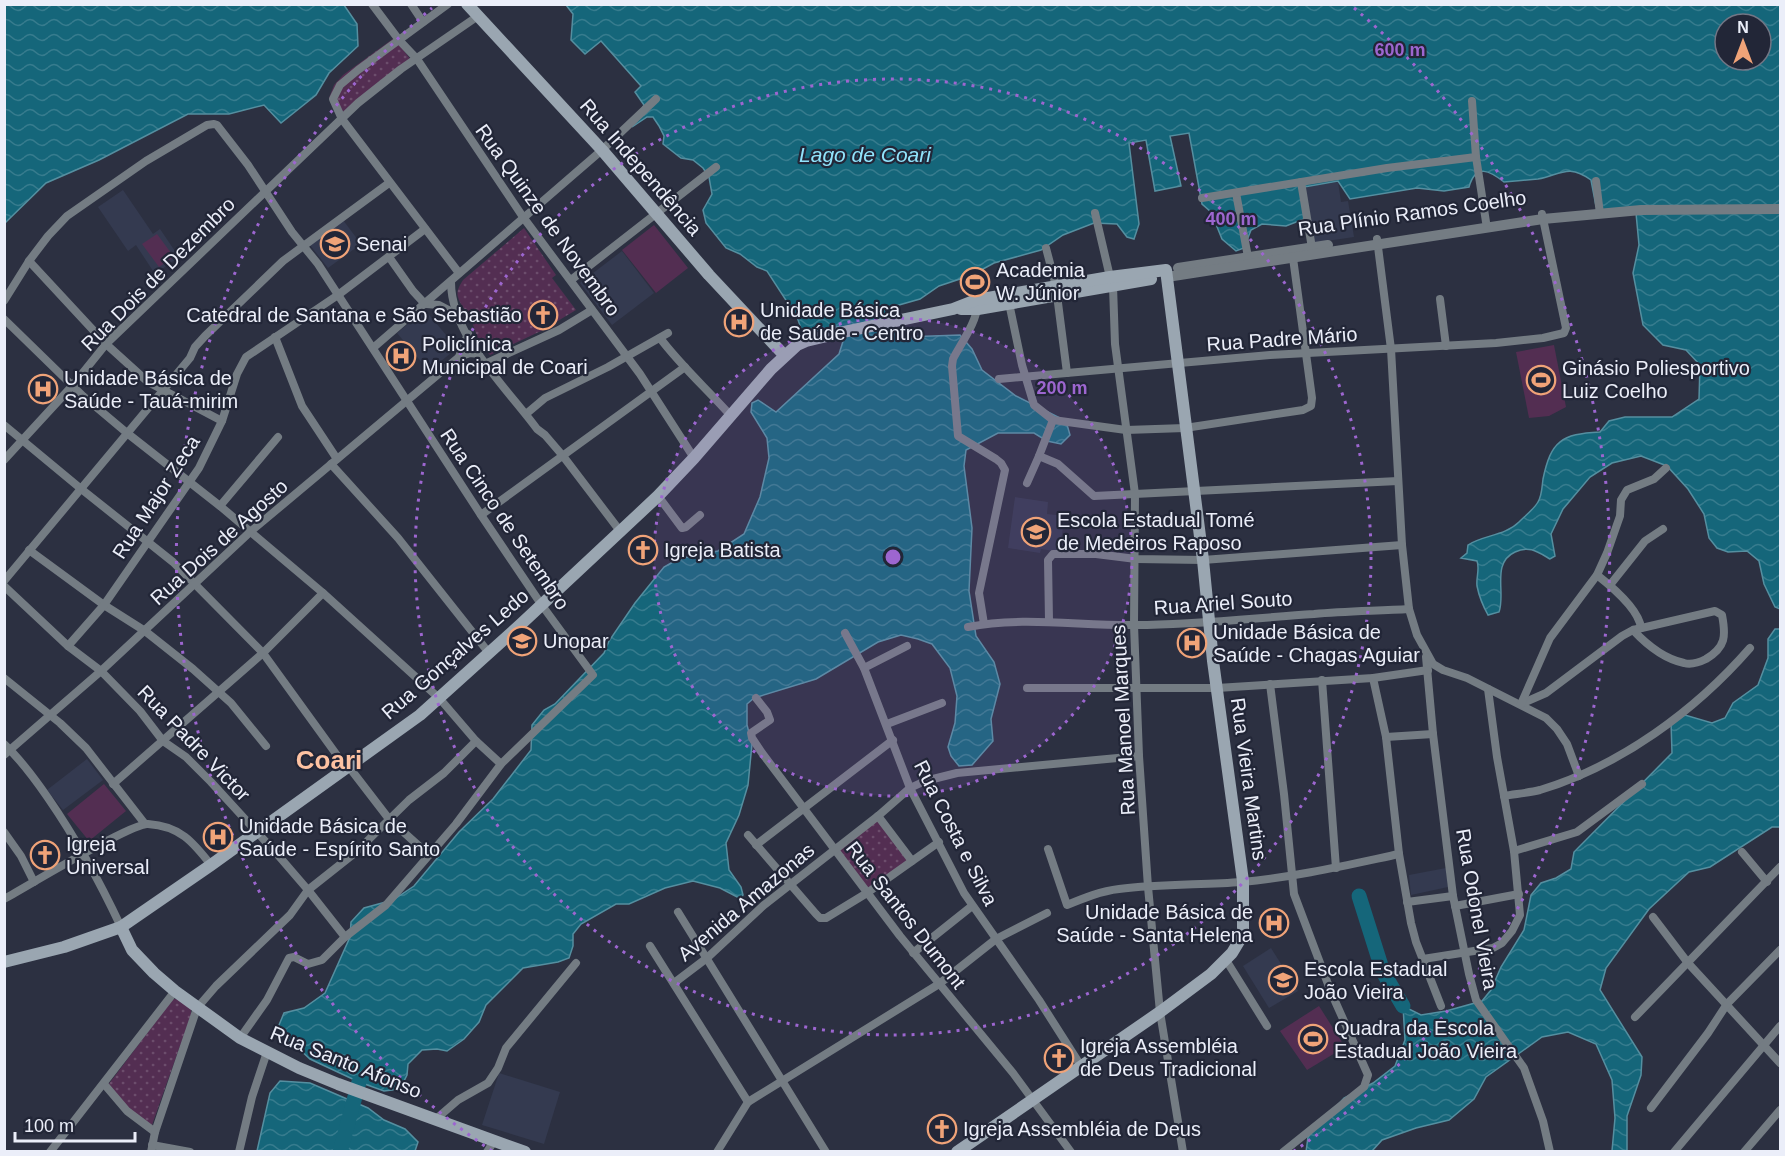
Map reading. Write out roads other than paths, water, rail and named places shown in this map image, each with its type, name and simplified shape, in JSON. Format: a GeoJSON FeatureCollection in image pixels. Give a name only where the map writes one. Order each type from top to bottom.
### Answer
{"type":"FeatureCollection","features":[{"type":"Feature","properties":{"kind":"main road","name":"Rua Independência"},"geometry":{"type":"LineString","coordinates":[[467,4],[602,150],[709,275],[784,355]]}},
{"type":"Feature","properties":{"kind":"main road","name":"Rua Plínio Ramos Coelho"},"geometry":{"type":"LineString","coordinates":[[977,304],[1166,273]]}},
{"type":"Feature","properties":{"kind":"main road","name":"Rua Vieira Martins"},"geometry":{"type":"LineString","coordinates":[[957,1152],[1160,1012],[1211,974],[1237,946],[1243,931],[1243,882],[1166,273]]}},
{"type":"Feature","properties":{"kind":"main road","name":"Rua Plínio Ramos Coelho"},"geometry":{"type":"LineString","coordinates":[[977,304],[1009,303],[1056,291]]}},
{"type":"Feature","properties":{"kind":"main road","name":"Rua Gonçalves Ledo"},"geometry":{"type":"LineString","coordinates":[[4,962],[64,947],[121,927],[349,767],[440,699],[658,496],[784,355],[806,341],[977,304]]}},
{"type":"Feature","properties":{"kind":"main road","name":"Rua Santo Afonso"},"geometry":{"type":"LineString","coordinates":[[121,927],[132,950],[175,991],[240,1038],[338,1084],[436,1119],[491,1146],[525,1152]]}},
{"type":"Feature","properties":{"kind":"street","name":"Rua Quinze de Novembro"},"geometry":{"type":"LineString","coordinates":[[372,4],[399,40],[417,59],[523,217],[627,357],[694,458]]}},
{"type":"Feature","properties":{"kind":"street"},"geometry":{"type":"LineString","coordinates":[[411,4],[423,22]]}},
{"type":"Feature","properties":{"kind":"street"},"geometry":{"type":"LineString","coordinates":[[448,4],[340,85],[333,100],[342,119],[459,273]]}},
{"type":"Feature","properties":{"kind":"street","name":"Rua Dois de Dezembro"},"geometry":{"type":"LineString","coordinates":[[4,460],[73,385],[106,344],[358,102],[478,16]]}},
{"type":"Feature","properties":{"kind":"street"},"geometry":{"type":"LineString","coordinates":[[373,348],[602,150],[656,99]]}},
{"type":"Feature","properties":{"kind":"street"},"geometry":{"type":"LineString","coordinates":[[1472,101],[1476,157],[1485,222]]}},
{"type":"Feature","properties":{"kind":"street","name":"Rua Cinco de Setembro"},"geometry":{"type":"LineString","coordinates":[[29,261],[67,216],[146,161],[210,124],[218,125],[303,247],[318,264],[481,515],[541,604],[593,675],[501,764]]}},
{"type":"Feature","properties":{"kind":"street"},"geometry":{"type":"LineString","coordinates":[[1202,198],[1476,157]]}},
{"type":"Feature","properties":{"kind":"street"},"geometry":{"type":"LineString","coordinates":[[571,280],[716,167]]}},
{"type":"Feature","properties":{"kind":"street"},"geometry":{"type":"LineString","coordinates":[[1596,181],[1600,214]]}},
{"type":"Feature","properties":{"kind":"street"},"geometry":{"type":"LineString","coordinates":[[1300,182],[1312,248]]}},
{"type":"Feature","properties":{"kind":"street"},"geometry":{"type":"LineString","coordinates":[[4,581],[190,358],[195,347],[205,336],[283,261],[389,183]]}},
{"type":"Feature","properties":{"kind":"street"},"geometry":{"type":"LineString","coordinates":[[1236,193],[1248,258]]}},
{"type":"Feature","properties":{"kind":"street","name":"Rua Plínio Ramos Coelho"},"geometry":{"type":"LineString","coordinates":[[1166,273],[1293,258],[1485,222],[1641,210],[1780,209]]}},
{"type":"Feature","properties":{"kind":"street","name":"Rua Manoel Marques"},"geometry":{"type":"LineString","coordinates":[[1095,213],[1111,281],[1115,344],[1135,494],[1134,625],[1148,887],[1160,1012],[1183,1152]]}},
{"type":"Feature","properties":{"kind":"street","name":"Rua Plínio Ramos Coelho"},"geometry":{"type":"LineString","coordinates":[[1166,273],[1312,248],[1377,242],[1542,217]]}},
{"type":"Feature","properties":{"kind":"street","name":"Rua Padre Mário"},"geometry":{"type":"LineString","coordinates":[[999,379],[1305,353],[1446,346],[1543,338],[1565,331],[1542,217]]}},
{"type":"Feature","properties":{"kind":"street","name":"Rua Major Zeca"},"geometry":{"type":"LineString","coordinates":[[68,646],[104,605],[207,455],[222,421],[237,374],[246,357],[338,296],[425,229]]}},
{"type":"Feature","properties":{"kind":"street"},"geometry":{"type":"LineString","coordinates":[[1377,242],[1390,349],[1402,545],[1409,609],[1430,667]]}},
{"type":"Feature","properties":{"kind":"street"},"geometry":{"type":"LineString","coordinates":[[1046,248],[1056,291],[1067,373]]}},
{"type":"Feature","properties":{"kind":"street"},"geometry":{"type":"LineString","coordinates":[[389,257],[425,304],[439,305],[458,315]]}},
{"type":"Feature","properties":{"kind":"street"},"geometry":{"type":"LineString","coordinates":[[1009,303],[1022,365],[1034,405],[1053,420],[1068,424],[1126,430],[1185,428],[1303,410],[1312,403],[1293,258]]}},
{"type":"Feature","properties":{"kind":"street"},"geometry":{"type":"LineString","coordinates":[[4,301],[29,261],[106,344],[148,382],[222,421]]}},
{"type":"Feature","properties":{"kind":"street"},"geometry":{"type":"LineString","coordinates":[[451,282],[452,302],[478,354],[537,429],[563,456],[620,531]]}},
{"type":"Feature","properties":{"kind":"street"},"geometry":{"type":"LineString","coordinates":[[1440,299],[1446,346]]}},
{"type":"Feature","properties":{"kind":"street"},"geometry":{"type":"LineString","coordinates":[[977,304],[953,358],[952,366],[958,436],[1001,463],[1005,470],[979,592],[984,624]]}},
{"type":"Feature","properties":{"kind":"street"},"geometry":{"type":"LineString","coordinates":[[485,364],[559,330],[591,310]]}},
{"type":"Feature","properties":{"kind":"street"},"geometry":{"type":"LineString","coordinates":[[4,319],[127,433],[220,506],[323,593],[440,699],[476,741],[501,764],[456,824],[386,905],[345,937],[322,960],[308,964],[294,957],[289,958],[267,1000],[240,1038]]}},
{"type":"Feature","properties":{"kind":"street","name":"Rua Dois de Agosto"},"geometry":{"type":"LineString","coordinates":[[459,357],[468,334]]}},
{"type":"Feature","properties":{"kind":"street"},"geometry":{"type":"LineString","coordinates":[[526,414],[545,398],[627,357],[664,335],[685,367],[704,384],[731,416]]}},
{"type":"Feature","properties":{"kind":"street"},"geometry":{"type":"LineString","coordinates":[[276,337],[302,406],[334,461],[489,653]]}},
{"type":"Feature","properties":{"kind":"street","name":"Rua Dois de Agosto"},"geometry":{"type":"LineString","coordinates":[[7,750],[101,671],[250,532],[407,399],[459,357],[470,353],[478,354]]}},
{"type":"Feature","properties":{"kind":"street"},"geometry":{"type":"LineString","coordinates":[[481,515],[685,367]]}},
{"type":"Feature","properties":{"kind":"street"},"geometry":{"type":"LineString","coordinates":[[1027,483],[1053,420]]}},
{"type":"Feature","properties":{"kind":"street"},"geometry":{"type":"LineString","coordinates":[[4,425],[173,562],[195,584],[263,653],[339,758],[349,767],[389,819],[429,855]]}},
{"type":"Feature","properties":{"kind":"street"},"geometry":{"type":"LineString","coordinates":[[220,506],[278,437]]}},
{"type":"Feature","properties":{"kind":"street"},"geometry":{"type":"LineString","coordinates":[[1039,456],[1058,464],[1094,496],[1398,482]]}},
{"type":"Feature","properties":{"kind":"street"},"geometry":{"type":"LineString","coordinates":[[1521,704],[1550,638],[1596,575],[1607,553],[1620,516],[1623,494],[1627,490],[1654,479],[1666,468]]}},
{"type":"Feature","properties":{"kind":"street"},"geometry":{"type":"LineString","coordinates":[[658,496],[682,528],[700,515]]}},
{"type":"Feature","properties":{"kind":"street"},"geometry":{"type":"LineString","coordinates":[[1610,585],[1645,541],[1664,529]]}},
{"type":"Feature","properties":{"kind":"street"},"geometry":{"type":"LineString","coordinates":[[1049,621],[1048,560],[1053,554],[1203,560],[1402,545]]}},
{"type":"Feature","properties":{"kind":"street"},"geometry":{"type":"LineString","coordinates":[[29,550],[104,605],[145,631],[220,691],[266,746]]}},
{"type":"Feature","properties":{"kind":"street"},"geometry":{"type":"LineString","coordinates":[[1521,704],[1546,693],[1622,636],[1637,629],[1714,610],[1722,615],[1725,631],[1721,647],[1702,661],[1685,664],[1658,651],[1637,629],[1638,616],[1610,585],[1596,575]]}},
{"type":"Feature","properties":{"kind":"street","name":"Rua Padre Victor"},"geometry":{"type":"LineString","coordinates":[[4,586],[68,646],[101,671],[140,711],[163,741],[186,757],[257,831],[345,937]]}},
{"type":"Feature","properties":{"kind":"street"},"geometry":{"type":"LineString","coordinates":[[113,784],[263,653],[323,593]]}},
{"type":"Feature","properties":{"kind":"street","name":"Rua Ariel Souto"},"geometry":{"type":"LineString","coordinates":[[968,627],[984,624],[1049,621],[1134,625],[1210,623],[1409,609]]}},
{"type":"Feature","properties":{"kind":"street","name":"Rua Costa e Silva"},"geometry":{"type":"LineString","coordinates":[[845,633],[864,668],[910,788],[972,906],[1081,1066]]}},
{"type":"Feature","properties":{"kind":"street"},"geometry":{"type":"LineString","coordinates":[[864,668],[907,646]]}},
{"type":"Feature","properties":{"kind":"street"},"geometry":{"type":"LineString","coordinates":[[1504,796],[1538,790],[1579,776],[1626,752],[1667,725],[1726,674],[1750,648]]}},
{"type":"Feature","properties":{"kind":"street"},"geometry":{"type":"LineString","coordinates":[[1027,688],[1217,687],[1372,678],[1430,667],[1467,678],[1546,718],[1557,729],[1566,744],[1579,776]]}},
{"type":"Feature","properties":{"kind":"street","name":"Rua Odonel Vieira"},"geometry":{"type":"LineString","coordinates":[[1430,667],[1433,734],[1453,896],[1464,953],[1476,1000],[1524,1068],[1543,1120],[1550,1152]]}},
{"type":"Feature","properties":{"kind":"street"},"geometry":{"type":"LineString","coordinates":[[4,678],[86,748],[145,824]]}},
{"type":"Feature","properties":{"kind":"street"},"geometry":{"type":"LineString","coordinates":[[1372,678],[1386,738],[1399,854],[1407,902],[1416,942],[1442,1006]]}},
{"type":"Feature","properties":{"kind":"street"},"geometry":{"type":"LineString","coordinates":[[1322,680],[1336,868]]}},
{"type":"Feature","properties":{"kind":"street"},"geometry":{"type":"LineString","coordinates":[[1270,684],[1284,787],[1293,894],[1331,992],[1368,1075],[1364,1087],[1283,1152]]}},
{"type":"Feature","properties":{"kind":"street"},"geometry":{"type":"LineString","coordinates":[[1423,959],[1493,948],[1502,943],[1512,931],[1520,915],[1514,851],[1488,689]]}},
{"type":"Feature","properties":{"kind":"street","name":"Rua Santos Dumont"},"geometry":{"type":"LineString","coordinates":[[756,699],[767,712],[770,720],[751,733],[752,738],[834,851],[939,984],[1014,1073],[1071,1152]]}},
{"type":"Feature","properties":{"kind":"street"},"geometry":{"type":"LineString","coordinates":[[887,724],[942,703]]}},
{"type":"Feature","properties":{"kind":"street"},"geometry":{"type":"LineString","coordinates":[[1386,738],[1433,734]]}},
{"type":"Feature","properties":{"kind":"street"},"geometry":{"type":"LineString","coordinates":[[756,845],[893,740]]}},
{"type":"Feature","properties":{"kind":"street"},"geometry":{"type":"LineString","coordinates":[[190,1152],[152,1148],[155,1132],[197,1008],[216,986],[290,915],[308,890],[356,852],[409,800],[444,773],[476,741]]}},
{"type":"Feature","properties":{"kind":"street"},"geometry":{"type":"LineString","coordinates":[[7,750],[42,790],[85,854],[121,927]]}},
{"type":"Feature","properties":{"kind":"street","name":"Avenida Amazonas"},"geometry":{"type":"LineString","coordinates":[[674,983],[707,958],[732,933],[789,885],[878,816],[910,788],[926,781],[957,773],[1140,756]]}},
{"type":"Feature","properties":{"kind":"street"},"geometry":{"type":"LineString","coordinates":[[1514,851],[1577,832],[1642,784]]}},
{"type":"Feature","properties":{"kind":"street"},"geometry":{"type":"LineString","coordinates":[[878,816],[912,861]]}},
{"type":"Feature","properties":{"kind":"street"},"geometry":{"type":"LineString","coordinates":[[4,899],[145,824],[163,826],[184,836],[192,841],[211,865]]}},
{"type":"Feature","properties":{"kind":"street"},"geometry":{"type":"LineString","coordinates":[[4,832],[21,856],[34,882]]}},
{"type":"Feature","properties":{"kind":"street"},"geometry":{"type":"LineString","coordinates":[[748,835],[820,918],[828,918],[939,842]]}},
{"type":"Feature","properties":{"kind":"street"},"geometry":{"type":"LineString","coordinates":[[1048,849],[1067,905],[1106,892],[1148,887],[1243,882],[1336,868],[1399,854]]}},
{"type":"Feature","properties":{"kind":"street"},"geometry":{"type":"LineString","coordinates":[[1742,852],[1767,882]]}},
{"type":"Feature","properties":{"kind":"street"},"geometry":{"type":"LineString","coordinates":[[1635,1017],[1780,867]]}},
{"type":"Feature","properties":{"kind":"street"},"geometry":{"type":"LineString","coordinates":[[1455,906],[1519,894]]}},
{"type":"Feature","properties":{"kind":"street"},"geometry":{"type":"LineString","coordinates":[[1407,902],[1453,896]]}},
{"type":"Feature","properties":{"kind":"street"},"geometry":{"type":"LineString","coordinates":[[914,953],[972,906]]}},
{"type":"Feature","properties":{"kind":"street"},"geometry":{"type":"LineString","coordinates":[[678,912],[826,1152]]}},
{"type":"Feature","properties":{"kind":"street"},"geometry":{"type":"LineString","coordinates":[[717,1152],[748,1101],[939,984],[996,939],[1047,913]]}},
{"type":"Feature","properties":{"kind":"street"},"geometry":{"type":"LineString","coordinates":[[1653,917],[1688,963],[1780,1063]]}},
{"type":"Feature","properties":{"kind":"street"},"geometry":{"type":"LineString","coordinates":[[650,946],[748,1101]]}},
{"type":"Feature","properties":{"kind":"street"},"geometry":{"type":"LineString","coordinates":[[1651,1108],[1727,1004],[1780,950]]}},
{"type":"Feature","properties":{"kind":"street"},"geometry":{"type":"LineString","coordinates":[[1226,960],[1267,1026]]}},
{"type":"Feature","properties":{"kind":"street"},"geometry":{"type":"LineString","coordinates":[[436,1119],[458,1100],[488,1083],[498,1068],[506,1048],[576,963]]}},
{"type":"Feature","properties":{"kind":"street"},"geometry":{"type":"LineString","coordinates":[[50,1152],[175,991]]}},
{"type":"Feature","properties":{"kind":"street"},"geometry":{"type":"LineString","coordinates":[[1674,1152],[1780,1026]]}},
{"type":"Feature","properties":{"kind":"street"},"geometry":{"type":"LineString","coordinates":[[239,1152],[252,1097],[267,1052]]}},
{"type":"Feature","properties":{"kind":"street"},"geometry":{"type":"LineString","coordinates":[[104,1084],[127,1111],[155,1132]]}},
{"type":"Feature","properties":{"kind":"street"},"geometry":{"type":"LineString","coordinates":[[1744,1152],[1780,1110]]}},
{"type":"Feature","properties":{"kind":"water"},"geometry":{"type":"Polygon","coordinates":[[[5,4],[344,5],[357,24],[358,46],[329,73],[316,95],[281,123],[264,105],[229,114],[188,114],[99,160],[46,183],[5,223],[5,4]]]}},
{"type":"Feature","properties":{"kind":"water","name":"Lago de Coari"},"geometry":{"type":"Polygon","coordinates":[[[566,5],[1780,5],[1780,609],[1775,607],[1764,584],[1759,561],[1747,551],[1728,552],[1717,548],[1709,538],[1704,514],[1688,489],[1667,466],[1641,456],[1612,463],[1590,477],[1563,509],[1551,534],[1555,556],[1550,559],[1533,550],[1525,549],[1508,557],[1501,571],[1499,612],[1488,615],[1483,605],[1477,586],[1477,561],[1461,558],[1467,553],[1468,545],[1513,527],[1534,507],[1540,497],[1550,456],[1560,442],[1576,435],[1600,432],[1609,421],[1625,417],[1672,417],[1699,399],[1700,365],[1686,350],[1663,345],[1643,325],[1633,273],[1639,245],[1636,213],[1609,216],[1596,206],[1591,180],[1570,171],[1538,179],[1504,182],[1484,171],[1475,175],[1469,187],[1444,191],[1417,188],[1350,199],[1338,181],[1304,187],[1309,217],[1286,226],[1262,224],[1251,230],[1244,248],[1236,251],[1222,239],[1211,212],[1202,204],[1189,133],[1170,136],[1181,186],[1155,191],[1146,140],[1129,143],[1139,224],[1134,239],[1127,237],[1117,224],[1094,223],[1063,235],[1041,250],[994,263],[972,275],[939,286],[920,299],[892,307],[885,316],[889,328],[904,337],[960,335],[972,349],[982,370],[1016,396],[1066,421],[1070,435],[1061,444],[1047,441],[1034,433],[998,433],[966,450],[964,466],[972,528],[969,591],[976,636],[994,662],[1000,684],[991,719],[993,741],[972,765],[959,766],[951,756],[948,747],[955,723],[957,696],[950,668],[932,644],[901,635],[878,642],[816,679],[754,698],[747,704],[747,725],[752,744],[748,785],[739,815],[726,843],[729,870],[741,887],[743,895],[741,899],[720,888],[693,881],[665,888],[629,904],[616,904],[581,924],[573,934],[573,946],[569,958],[523,968],[486,1005],[479,1022],[464,1039],[447,1051],[422,1050],[408,1064],[407,1075],[400,1089],[384,1091],[310,1059],[293,1043],[282,1037],[279,1025],[284,1013],[304,1008],[325,993],[350,937],[351,922],[364,908],[393,900],[414,886],[459,832],[493,799],[531,750],[532,725],[544,710],[555,704],[604,653],[609,641],[635,603],[664,567],[678,559],[718,551],[744,534],[760,497],[769,458],[767,438],[751,412],[752,403],[758,400],[776,412],[839,354],[845,335],[840,326],[811,332],[802,331],[797,317],[767,271],[726,248],[706,223],[703,210],[712,194],[709,177],[703,168],[693,160],[681,158],[663,144],[664,136],[653,117],[647,117],[632,127],[644,105],[635,92],[641,86],[601,41],[585,54],[571,40],[573,14],[566,5]]]}},
{"type":"Feature","properties":{"kind":"water"},"geometry":{"type":"Polygon","coordinates":[[[1775,629],[1780,629],[1780,827],[1772,827],[1710,867],[1689,872],[1649,909],[1606,968],[1600,990],[1642,1057],[1641,1075],[1627,1116],[1627,1151],[1612,1151],[1615,1118],[1612,1080],[1596,1044],[1568,1032],[1542,1037],[1486,1077],[1474,1099],[1449,1120],[1382,1140],[1372,1151],[1306,1152],[1308,1137],[1344,1098],[1373,1083],[1395,1066],[1405,1040],[1403,1006],[1421,1015],[1482,1001],[1491,990],[1501,967],[1524,930],[1531,895],[1541,883],[1556,878],[1571,869],[1574,852],[1672,753],[1671,722],[1685,715],[1712,723],[1725,718],[1733,703],[1758,685],[1768,658],[1768,639],[1775,629]]]}},
{"type":"Feature","properties":{"kind":"water"},"geometry":{"type":"Polygon","coordinates":[[[280,1081],[310,1083],[368,1108],[384,1120],[405,1129],[418,1142],[415,1151],[257,1151],[270,1093],[280,1081]]]}},
{"type":"Feature","properties":{"kind":"waterway"},"geometry":{"type":"LineString","coordinates":[[1359,896],[1383,972],[1403,1006]]}},
{"type":"Feature","properties":{"kind":"waterway"},"geometry":{"type":"LineString","coordinates":[[340,1152],[359,1082]]}},
{"type":"Feature","properties":{"kind":"place","name":"Senai"},"geometry":{"type":"Point","coordinates":[335,244]}},
{"type":"Feature","properties":{"kind":"place","name":"Academia W. Júnior"},"geometry":{"type":"Point","coordinates":[975,282]}},
{"type":"Feature","properties":{"kind":"place","name":"Catedral de Santana e São Sebastião"},"geometry":{"type":"Point","coordinates":[543,315]}},
{"type":"Feature","properties":{"kind":"place","name":"Unidade Básica de Saúde - Centro"},"geometry":{"type":"Point","coordinates":[739,322]}},
{"type":"Feature","properties":{"kind":"place","name":"Policlínica Municipal de Coari"},"geometry":{"type":"Point","coordinates":[401,356]}},
{"type":"Feature","properties":{"kind":"place","name":"Ginásio Poliesportivo Luiz Coelho"},"geometry":{"type":"Point","coordinates":[1541,380]}},
{"type":"Feature","properties":{"kind":"place","name":"Unidade Básica de Saúde - Tauá-mirim"},"geometry":{"type":"Point","coordinates":[43,389]}},
{"type":"Feature","properties":{"kind":"place","name":"Escola Estadual Tomé de Medeiros Raposo"},"geometry":{"type":"Point","coordinates":[1036,532]}},
{"type":"Feature","properties":{"kind":"place","name":"Igreja Batista"},"geometry":{"type":"Point","coordinates":[643,550]}},
{"type":"Feature","properties":{"kind":"place","name":"Unopar"},"geometry":{"type":"Point","coordinates":[522,641]}},
{"type":"Feature","properties":{"kind":"place","name":"Unidade Básica de Saúde - Chagas Aguiar"},"geometry":{"type":"Point","coordinates":[1192,643]}},
{"type":"Feature","properties":{"kind":"place","name":"Unidade Básica de Saúde - Espírito Santo"},"geometry":{"type":"Point","coordinates":[218,837]}},
{"type":"Feature","properties":{"kind":"place","name":"Igreja Universal"},"geometry":{"type":"Point","coordinates":[45,855]}},
{"type":"Feature","properties":{"kind":"place","name":"Unidade Básica de Saúde - Santa Helena"},"geometry":{"type":"Point","coordinates":[1274,923]}},
{"type":"Feature","properties":{"kind":"place","name":"Escola Estadual João Vieira"},"geometry":{"type":"Point","coordinates":[1283,980]}},
{"type":"Feature","properties":{"kind":"place","name":"Quadra da Escola Estadual João Vieira"},"geometry":{"type":"Point","coordinates":[1313,1039]}},
{"type":"Feature","properties":{"kind":"place","name":"Igreja Assembléia de Deus Tradicional"},"geometry":{"type":"Point","coordinates":[1059,1058]}},
{"type":"Feature","properties":{"kind":"place","name":"Igreja Assembléia de Deus"},"geometry":{"type":"Point","coordinates":[942,1129]}},
{"type":"Feature","properties":{"kind":"district","name":"Coari"},"geometry":{"type":"Point","coordinates":[329,760]}}]}
